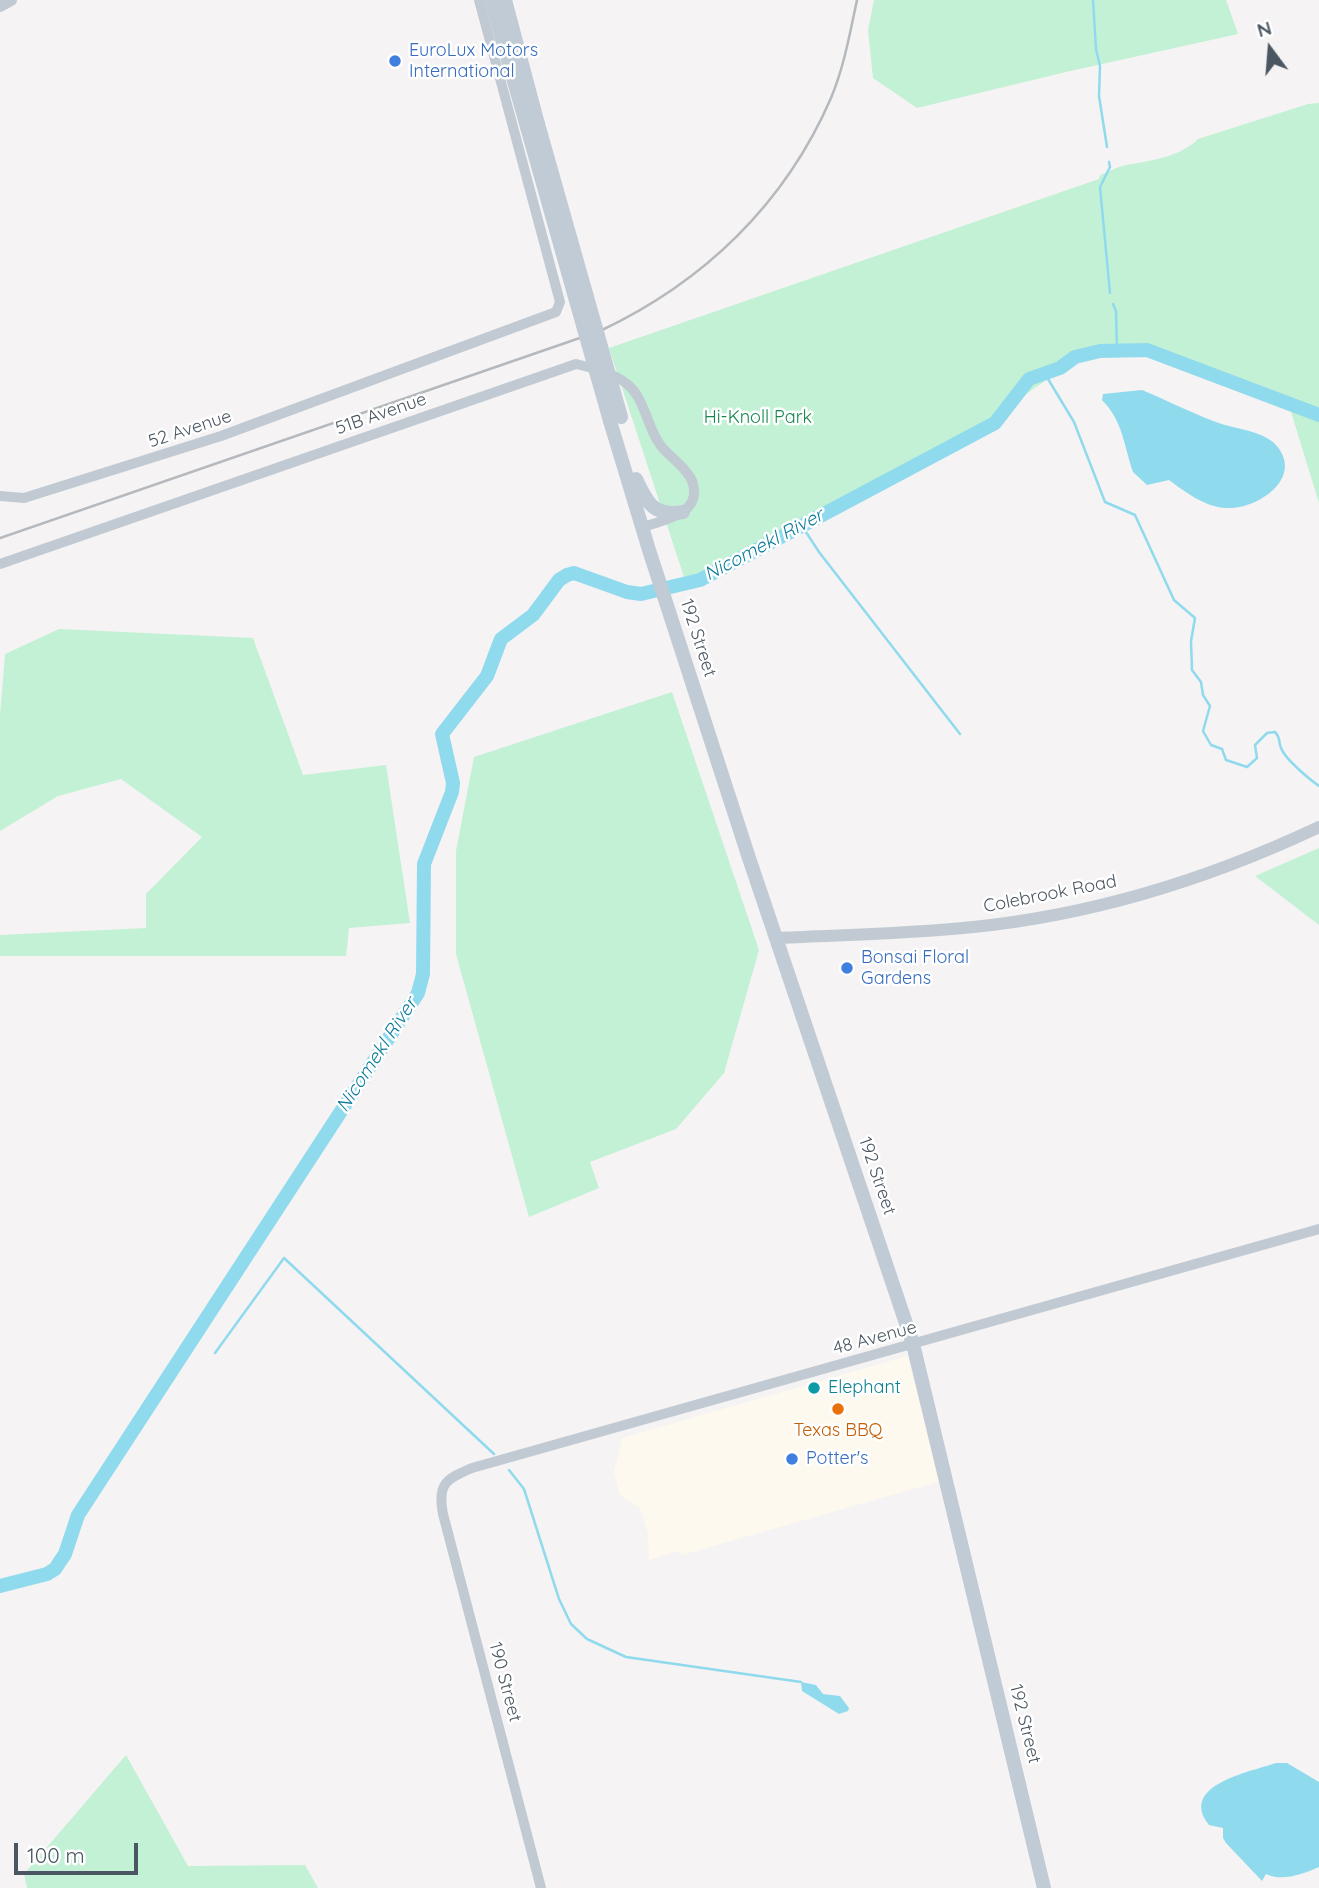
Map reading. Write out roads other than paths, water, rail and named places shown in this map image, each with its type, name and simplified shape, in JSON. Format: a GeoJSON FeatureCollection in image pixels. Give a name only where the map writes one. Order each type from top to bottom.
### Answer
{"type":"FeatureCollection","features":[{"type":"Feature","properties":{"kind":"main road","name":"192 Street"},"geometry":{"type":"LineString","coordinates":[[491,0],[532,126],[649,550],[913,1344],[1044,1888]]}},
{"type":"Feature","properties":{"kind":"main road","name":"192 Street"},"geometry":{"type":"LineString","coordinates":[[505,0],[532,126]]}},
{"type":"Feature","properties":{"kind":"main road","name":"192 Street"},"geometry":{"type":"LineString","coordinates":[[615,419],[625,445],[632,487]]}},
{"type":"Feature","properties":{"kind":"main road"},"geometry":{"type":"LineString","coordinates":[[625,445],[644,495],[654,508],[666,513],[683,512]]}},
{"type":"Feature","properties":{"kind":"street"},"geometry":{"type":"LineString","coordinates":[[0,6],[11,0]]}},
{"type":"Feature","properties":{"kind":"street","name":"52 Avenue"},"geometry":{"type":"LineString","coordinates":[[0,496],[24,498],[221,436],[386,377],[558,309],[559,302],[480,0]]}},
{"type":"Feature","properties":{"kind":"street","name":"51B Avenue"},"geometry":{"type":"LineString","coordinates":[[0,564],[576,364],[610,374],[631,388],[659,443],[694,484],[694,498],[683,512]]}},
{"type":"Feature","properties":{"kind":"street"},"geometry":{"type":"LineString","coordinates":[[643,527],[683,512]]}},
{"type":"Feature","properties":{"kind":"street","name":"Colebrook Road"},"geometry":{"type":"LineString","coordinates":[[776,938],[974,927],[1053,914],[1105,903],[1202,876],[1319,827]]}},
{"type":"Feature","properties":{"kind":"street","name":"48 Avenue"},"geometry":{"type":"LineString","coordinates":[[443,1485],[455,1475],[472,1468],[1319,1229]]}},
{"type":"Feature","properties":{"kind":"street","name":"190 Street"},"geometry":{"type":"LineString","coordinates":[[443,1485],[439,1497],[443,1514],[541,1888]]}},
{"type":"Feature","properties":{"kind":"water"},"geometry":{"type":"Polygon","coordinates":[[[1142,390],[1207,418],[1270,440],[1283,457],[1285,469],[1274,490],[1251,504],[1226,508],[1203,502],[1169,480],[1147,485],[1133,472],[1119,425],[1102,400],[1103,394],[1142,390]]]}},
{"type":"Feature","properties":{"kind":"water"},"geometry":{"type":"Polygon","coordinates":[[[801,1682],[816,1685],[823,1694],[840,1696],[849,1708],[848,1711],[839,1714],[802,1691],[801,1682]]]}},
{"type":"Feature","properties":{"kind":"water"},"geometry":{"type":"Polygon","coordinates":[[[1276,1763],[1287,1763],[1319,1782],[1319,1867],[1286,1877],[1266,1874],[1262,1881],[1226,1843],[1223,1828],[1209,1825],[1202,1811],[1203,1800],[1210,1790],[1221,1782],[1276,1763]]]}},
{"type":"Feature","properties":{"kind":"waterway"},"geometry":{"type":"LineString","coordinates":[[1093,0],[1096,49],[1100,66],[1099,96],[1107,147]]}},
{"type":"Feature","properties":{"kind":"waterway"},"geometry":{"type":"LineString","coordinates":[[1109,162],[1110,167],[1100,187],[1110,293]]}},
{"type":"Feature","properties":{"kind":"waterway"},"geometry":{"type":"LineString","coordinates":[[1113,304],[1116,311],[1117,349]]}},
{"type":"Feature","properties":{"kind":"waterway","name":"Nicomekl River"},"geometry":{"type":"LineString","coordinates":[[0,1586],[47,1574],[55,1569],[65,1554],[78,1515],[418,993],[423,974],[424,864],[453,783],[442,734],[487,676],[501,639],[533,615],[559,580],[574,573],[627,592],[641,594],[700,580],[995,423],[1029,379],[1060,368],[1075,357],[1100,351],[1147,350],[1319,415]]}},
{"type":"Feature","properties":{"kind":"waterway"},"geometry":{"type":"LineString","coordinates":[[1045,374],[1074,422],[1105,502],[1135,515],[1174,600],[1195,618],[1191,641],[1192,670],[1201,682],[1203,695],[1210,706],[1203,731],[1211,745],[1222,749],[1226,760],[1247,767],[1257,758],[1255,745],[1267,733],[1275,732],[1287,758],[1319,786]]}},
{"type":"Feature","properties":{"kind":"waterway"},"geometry":{"type":"LineString","coordinates":[[802,526],[819,552],[960,734]]}},
{"type":"Feature","properties":{"kind":"waterway"},"geometry":{"type":"LineString","coordinates":[[215,1353],[284,1258],[494,1454]]}},
{"type":"Feature","properties":{"kind":"waterway"},"geometry":{"type":"LineString","coordinates":[[509,1470],[524,1489],[559,1599],[571,1624],[587,1639],[626,1657],[801,1682]]}},
{"type":"Feature","properties":{"kind":"railway"},"geometry":{"type":"LineString","coordinates":[[0,538],[600,331],[674,289],[707,264],[737,236],[790,172],[812,136],[836,86],[857,0]]}},
{"type":"Feature","properties":{"kind":"place","name":"EuroLux Motors International"},"geometry":{"type":"Point","coordinates":[395,61]}},
{"type":"Feature","properties":{"kind":"place","name":"Bonsai Floral Gardens"},"geometry":{"type":"Point","coordinates":[847,968]}},
{"type":"Feature","properties":{"kind":"place","name":"Elephant"},"geometry":{"type":"Point","coordinates":[814,1388]}},
{"type":"Feature","properties":{"kind":"place","name":"Texas BBQ"},"geometry":{"type":"Point","coordinates":[838,1409]}},
{"type":"Feature","properties":{"kind":"place","name":"Potter's"},"geometry":{"type":"Point","coordinates":[792,1459]}},
{"type":"Feature","properties":{"kind":"park label","name":"Hi-Knoll Park"},"geometry":{"type":"Point","coordinates":[758,418]}}]}
